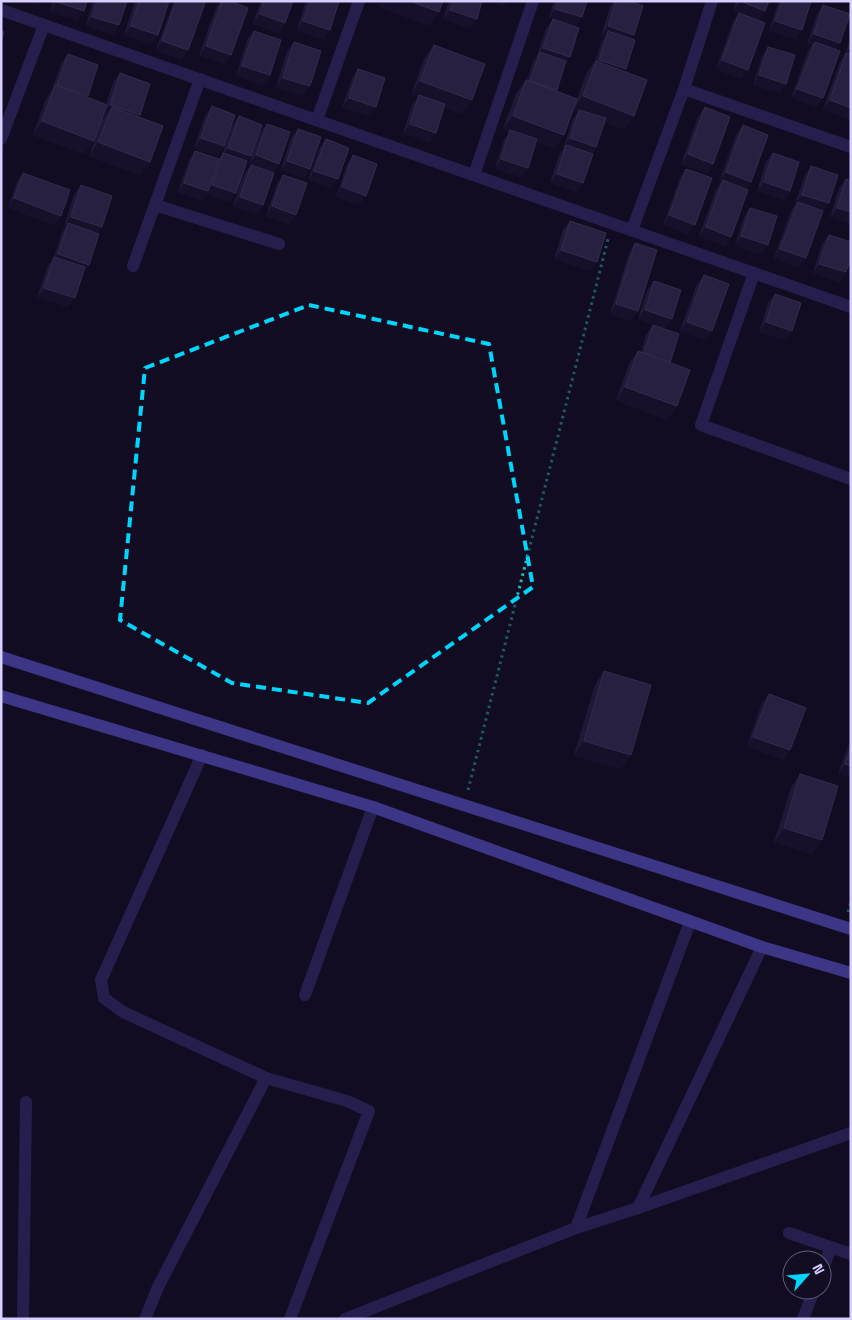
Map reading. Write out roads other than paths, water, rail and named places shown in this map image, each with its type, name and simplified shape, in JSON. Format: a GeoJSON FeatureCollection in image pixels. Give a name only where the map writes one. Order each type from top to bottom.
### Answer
{"type":"FeatureCollection","features":[{"type":"Feature","properties":{"kind":"main road"},"geometry":{"type":"LineString","coordinates":[[1,657],[851,930]]}},
{"type":"Feature","properties":{"kind":"main road"},"geometry":{"type":"LineString","coordinates":[[1,696],[373,807],[690,922],[762,947],[851,973]]}},
{"type":"Feature","properties":{"kind":"street"},"geometry":{"type":"LineString","coordinates":[[318,120],[359,1]]}},
{"type":"Feature","properties":{"kind":"street"},"geometry":{"type":"LineString","coordinates":[[474,175],[533,1]]}},
{"type":"Feature","properties":{"kind":"street"},"geometry":{"type":"LineString","coordinates":[[632,230],[684,89],[712,1]]}},
{"type":"Feature","properties":{"kind":"street"},"geometry":{"type":"LineString","coordinates":[[1,10],[851,307]]}},
{"type":"Feature","properties":{"kind":"street"},"geometry":{"type":"LineString","coordinates":[[1,139],[44,25]]}},
{"type":"Feature","properties":{"kind":"street"},"geometry":{"type":"LineString","coordinates":[[133,266],[200,79]]}},
{"type":"Feature","properties":{"kind":"street"},"geometry":{"type":"LineString","coordinates":[[684,89],[851,147]]}},
{"type":"Feature","properties":{"kind":"street"},"geometry":{"type":"LineString","coordinates":[[155,205],[279,244]]}},
{"type":"Feature","properties":{"kind":"street"},"geometry":{"type":"LineString","coordinates":[[754,273],[700,425],[851,479]]}},
{"type":"Feature","properties":{"kind":"street"},"geometry":{"type":"LineString","coordinates":[[202,755],[101,980],[104,998],[123,1012],[266,1078],[347,1101],[369,1111],[290,1319]]}},
{"type":"Feature","properties":{"kind":"street"},"geometry":{"type":"LineString","coordinates":[[305,995],[373,807]]}},
{"type":"Feature","properties":{"kind":"street"},"geometry":{"type":"LineString","coordinates":[[576,1228],[690,922]]}},
{"type":"Feature","properties":{"kind":"street"},"geometry":{"type":"LineString","coordinates":[[638,1208],[762,947]]}},
{"type":"Feature","properties":{"kind":"street"},"geometry":{"type":"LineString","coordinates":[[145,1319],[158,1287],[266,1078]]}},
{"type":"Feature","properties":{"kind":"street"},"geometry":{"type":"LineString","coordinates":[[23,1319],[26,1102]]}},
{"type":"Feature","properties":{"kind":"street"},"geometry":{"type":"LineString","coordinates":[[345,1319],[576,1228],[851,1133]]}},
{"type":"Feature","properties":{"kind":"street"},"geometry":{"type":"LineString","coordinates":[[789,1233],[851,1254]]}},
{"type":"Feature","properties":{"kind":"street"},"geometry":{"type":"LineString","coordinates":[[802,1319],[810,1300]]}}]}
